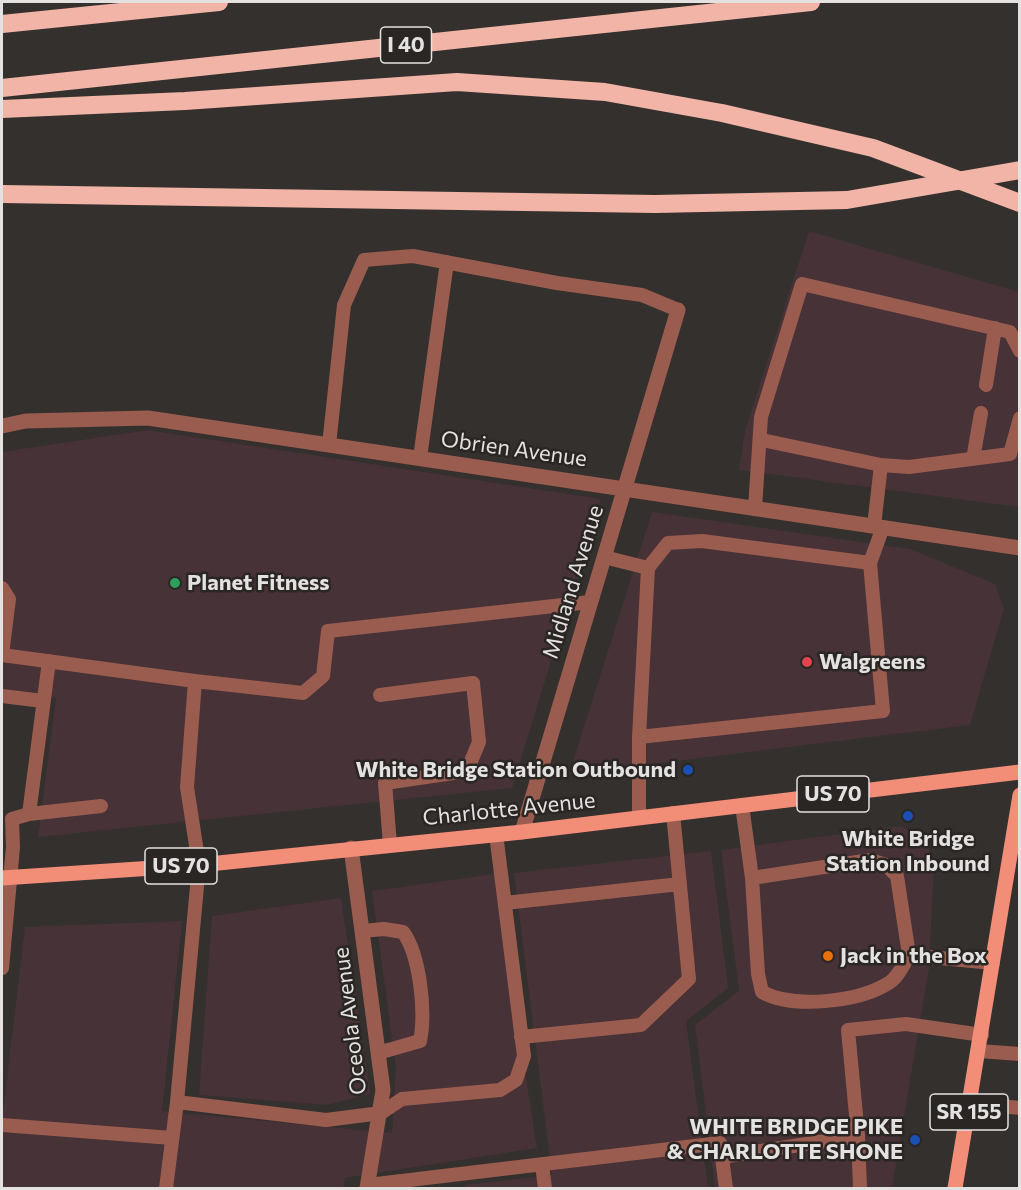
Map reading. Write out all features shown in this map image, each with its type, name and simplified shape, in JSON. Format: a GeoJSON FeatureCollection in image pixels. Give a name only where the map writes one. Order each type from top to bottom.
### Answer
{"type":"FeatureCollection","features":[{"type":"Feature","properties":{"kind":"highway"},"geometry":{"type":"LineString","coordinates":[[2,24],[219,2]]}},
{"type":"Feature","properties":{"kind":"highway","name":"I 40"},"geometry":{"type":"LineString","coordinates":[[2,88],[811,2]]}},
{"type":"Feature","properties":{"kind":"highway"},"geometry":{"type":"LineString","coordinates":[[2,109],[185,101],[458,82],[605,92],[722,112],[873,148],[1020,203]]}},
{"type":"Feature","properties":{"kind":"highway"},"geometry":{"type":"LineString","coordinates":[[2,194],[655,204],[847,200],[1020,170]]}},
{"type":"Feature","properties":{"kind":"main road","name":"Charlotte Avenue"},"geometry":{"type":"LineString","coordinates":[[6,878],[199,864],[522,832],[1020,772]]}},
{"type":"Feature","properties":{"kind":"main road","name":"SR 155"},"geometry":{"type":"LineString","coordinates":[[955,1188],[1020,795]]}},
{"type":"Feature","properties":{"kind":"street","name":"Midland Avenue"},"geometry":{"type":"LineString","coordinates":[[522,832],[678,310]]}},
{"type":"Feature","properties":{"kind":"street","name":"Obrien Avenue"},"geometry":{"type":"LineString","coordinates":[[2,426],[26,421],[148,418],[1020,548]]}},
{"type":"Feature","properties":{"kind":"street","name":"Oceola Avenue"},"geometry":{"type":"LineString","coordinates":[[351,848],[383,1090],[368,1186]]}},
{"type":"Feature","properties":{"kind":"lane"},"geometry":{"type":"LineString","coordinates":[[329,445],[344,305],[364,260],[413,256],[642,295],[678,310]]}},
{"type":"Feature","properties":{"kind":"lane"},"geometry":{"type":"LineString","coordinates":[[420,458],[447,262]]}},
{"type":"Feature","properties":{"kind":"lane"},"geometry":{"type":"LineString","coordinates":[[755,508],[762,440],[761,417],[802,284],[1011,332],[1020,351]]}},
{"type":"Feature","properties":{"kind":"lane"},"geometry":{"type":"LineString","coordinates":[[986,385],[995,328]]}},
{"type":"Feature","properties":{"kind":"lane"},"geometry":{"type":"LineString","coordinates":[[973,459],[981,413]]}},
{"type":"Feature","properties":{"kind":"lane"},"geometry":{"type":"LineString","coordinates":[[762,440],[881,465],[909,467],[1010,454],[1020,418]]}},
{"type":"Feature","properties":{"kind":"lane"},"geometry":{"type":"LineString","coordinates":[[639,737],[883,711],[870,563],[879,527],[881,465]]}},
{"type":"Feature","properties":{"kind":"lane"},"geometry":{"type":"LineString","coordinates":[[639,817],[639,737],[648,568],[668,543],[702,542],[870,563]]}},
{"type":"Feature","properties":{"kind":"lane"},"geometry":{"type":"LineString","coordinates":[[604,557],[648,568]]}},
{"type":"Feature","properties":{"kind":"lane"},"geometry":{"type":"LineString","coordinates":[[2,588],[9,599],[2,655],[303,693],[323,676],[328,631],[590,602]]}},
{"type":"Feature","properties":{"kind":"lane"},"geometry":{"type":"LineString","coordinates":[[29,814],[49,662]]}},
{"type":"Feature","properties":{"kind":"lane"},"geometry":{"type":"LineString","coordinates":[[166,1188],[177,1102],[199,864],[187,787],[195,681]]}},
{"type":"Feature","properties":{"kind":"lane"},"geometry":{"type":"LineString","coordinates":[[380,695],[473,683],[479,742],[467,771],[385,783],[390,844]]}},
{"type":"Feature","properties":{"kind":"lane"},"geometry":{"type":"LineString","coordinates":[[2,696],[44,701]]}},
{"type":"Feature","properties":{"kind":"lane"},"geometry":{"type":"LineString","coordinates":[[742,805],[752,878],[758,974],[762,992],[776,1000],[800,1003],[855,996],[889,984],[909,955],[897,876],[886,865],[870,860],[752,878]]}},
{"type":"Feature","properties":{"kind":"lane"},"geometry":{"type":"LineString","coordinates":[[2,968],[7,819],[29,814],[101,806]]}},
{"type":"Feature","properties":{"kind":"lane"},"geometry":{"type":"LineString","coordinates":[[521,1037],[641,1025],[689,979],[673,813]]}},
{"type":"Feature","properties":{"kind":"lane"},"geometry":{"type":"LineString","coordinates":[[177,1102],[326,1120],[381,1113],[402,1099],[500,1090],[516,1080],[524,1056],[496,834]]}},
{"type":"Feature","properties":{"kind":"lane"},"geometry":{"type":"LineString","coordinates":[[505,903],[680,884]]}},
{"type":"Feature","properties":{"kind":"lane"},"geometry":{"type":"LineString","coordinates":[[362,932],[384,929],[403,932],[412,944],[422,1005],[423,1028],[420,1041],[378,1053]]}},
{"type":"Feature","properties":{"kind":"lane"},"geometry":{"type":"LineString","coordinates":[[909,955],[993,963]]}},
{"type":"Feature","properties":{"kind":"lane"},"geometry":{"type":"LineString","coordinates":[[860,1188],[858,1136],[848,1030],[906,1024],[982,1035]]}},
{"type":"Feature","properties":{"kind":"lane"},"geometry":{"type":"LineString","coordinates":[[979,1051],[1020,1054]]}},
{"type":"Feature","properties":{"kind":"lane"},"geometry":{"type":"LineString","coordinates":[[970,1102],[1020,1108]]}},
{"type":"Feature","properties":{"kind":"lane"},"geometry":{"type":"LineString","coordinates":[[2,1125],[172,1138]]}},
{"type":"Feature","properties":{"kind":"lane"},"geometry":{"type":"LineString","coordinates":[[722,1157],[858,1136]]}},
{"type":"Feature","properties":{"kind":"lane"},"geometry":{"type":"LineString","coordinates":[[368,1186],[720,1143],[726,1188]]}},
{"type":"Feature","properties":{"kind":"lane"},"geometry":{"type":"LineString","coordinates":[[542,1165],[544,1188]]}},
{"type":"Feature","properties":{"kind":"shaded area"},"geometry":{"type":"Polygon","coordinates":[[[809,231],[1019,292],[1019,507],[739,470],[745,431],[809,231]]]}},
{"type":"Feature","properties":{"kind":"shaded area"},"geometry":{"type":"Polygon","coordinates":[[[148,430],[601,499],[512,788],[38,837],[56,698],[2,692],[2,452],[148,430]]]}},
{"type":"Feature","properties":{"kind":"shaded area"},"geometry":{"type":"Polygon","coordinates":[[[652,512],[910,549],[995,584],[1004,608],[970,725],[569,774],[652,512]]]}},
{"type":"Feature","properties":{"kind":"shaded area"},"geometry":{"type":"Polygon","coordinates":[[[901,826],[925,839],[934,862],[929,968],[892,1188],[715,1188],[695,1025],[739,991],[721,850],[901,826]]]}},
{"type":"Feature","properties":{"kind":"shaded area"},"geometry":{"type":"Polygon","coordinates":[[[711,851],[728,988],[686,1021],[708,1188],[465,1188],[465,1185],[552,1175],[514,873],[711,851]]]}},
{"type":"Feature","properties":{"kind":"shaded area"},"geometry":{"type":"Polygon","coordinates":[[[494,874],[537,1148],[345,1178],[343,1188],[2,1188],[2,1120],[25,927],[182,921],[162,1111],[392,1133],[396,1068],[372,891],[494,874]]]}},
{"type":"Feature","properties":{"kind":"shaded area"},"geometry":{"type":"Polygon","coordinates":[[[341,898],[370,1094],[326,1105],[199,1095],[212,916],[341,898]]]}},
{"type":"Feature","properties":{"kind":"place","name":"Planet Fitness"},"geometry":{"type":"Point","coordinates":[175,583]}},
{"type":"Feature","properties":{"kind":"place","name":"Walgreens"},"geometry":{"type":"Point","coordinates":[807,662]}},
{"type":"Feature","properties":{"kind":"place","name":"White Bridge Station Outbound"},"geometry":{"type":"Point","coordinates":[688,770]}},
{"type":"Feature","properties":{"kind":"place","name":"White Bridge Station Inbound"},"geometry":{"type":"Point","coordinates":[908,816]}},
{"type":"Feature","properties":{"kind":"place","name":"Jack in the Box"},"geometry":{"type":"Point","coordinates":[828,956]}},
{"type":"Feature","properties":{"kind":"place","name":"WHITE BRIDGE PIKE & CHARLOTTE SHONE"},"geometry":{"type":"Point","coordinates":[915,1140]}}]}
